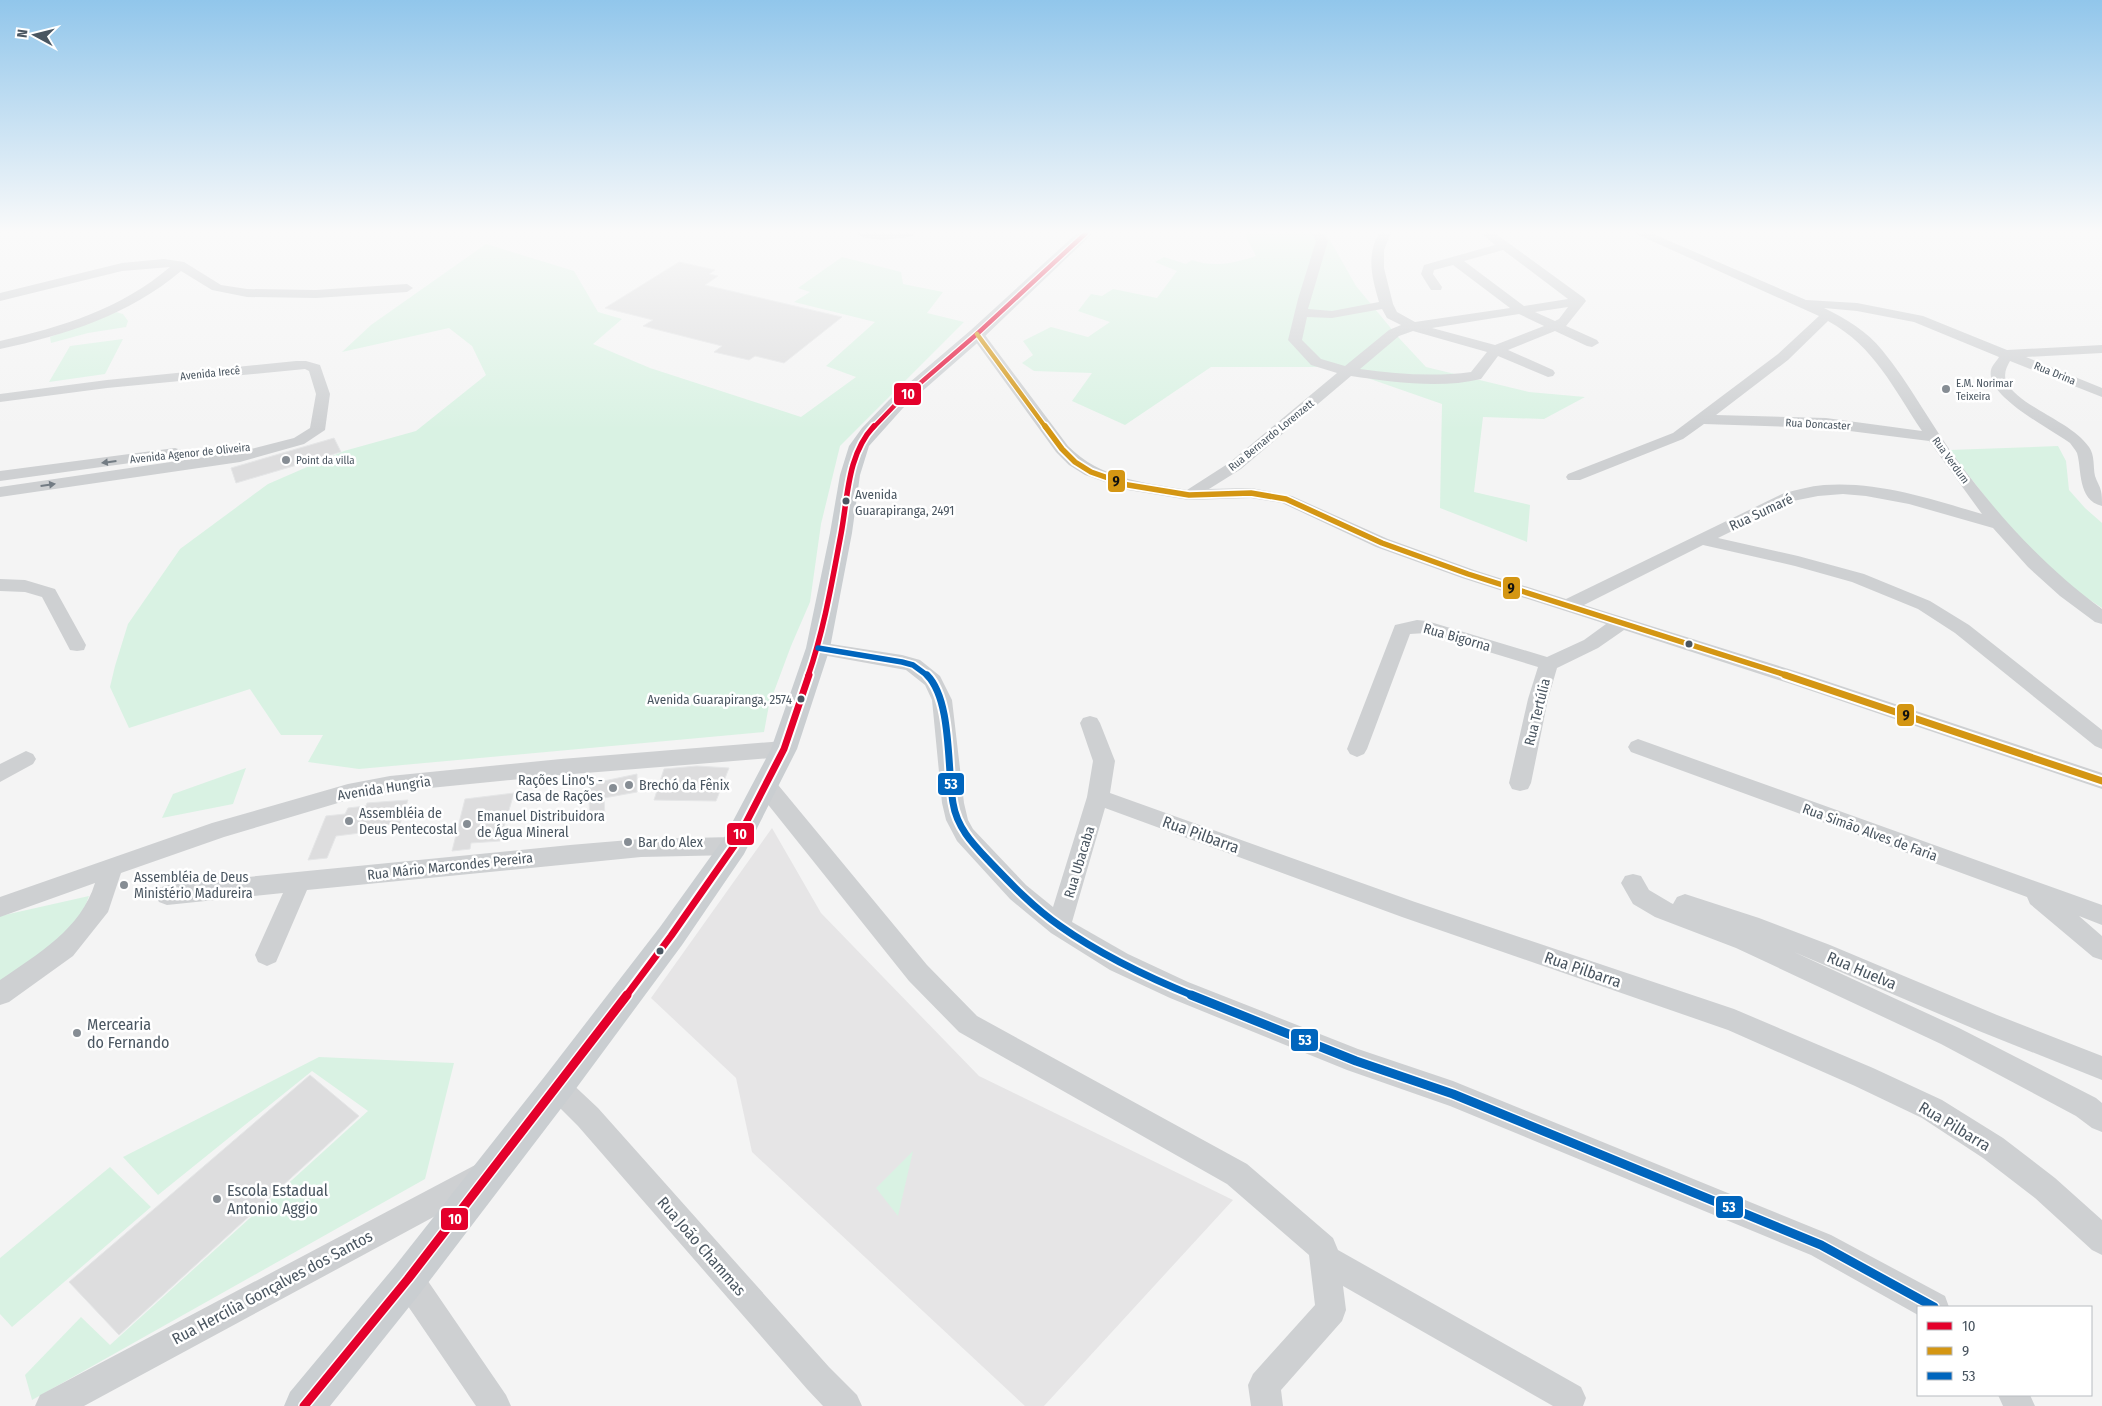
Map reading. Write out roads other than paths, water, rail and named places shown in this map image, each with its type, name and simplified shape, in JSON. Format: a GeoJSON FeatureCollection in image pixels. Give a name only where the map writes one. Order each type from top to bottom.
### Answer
{"type":"FeatureCollection","features":[{"type":"Feature","properties":{"kind":"main road"},"geometry":{"type":"LineString","coordinates":[[304,1406],[408,1279],[557,1088],[734,846],[784,749],[818,648],[842,533],[850,475],[859,446],[869,432],[896,404],[1015,299]]}},
{"type":"Feature","properties":{"kind":"street"},"geometry":{"type":"LineString","coordinates":[[0,345],[69,327],[121,307],[135,299]]}},
{"type":"Feature","properties":{"kind":"street"},"geometry":{"type":"LineString","coordinates":[[1305,299],[1295,340],[1305,352],[1319,363],[1350,372],[1449,380],[1476,376],[1496,350],[1564,322],[1579,302],[1574,299]]}},
{"type":"Feature","properties":{"kind":"street"},"geometry":{"type":"LineString","coordinates":[[1385,299],[1392,315],[1414,326],[1496,350],[1548,373]]}},
{"type":"Feature","properties":{"kind":"street"},"geometry":{"type":"LineString","coordinates":[[1506,299],[1521,310],[1592,343]]}},
{"type":"Feature","properties":{"kind":"street"},"geometry":{"type":"LineString","coordinates":[[1792,299],[1802,303]]}},
{"type":"Feature","properties":{"kind":"street","name":"Rua Bernardo Lorenzett"},"geometry":{"type":"LineString","coordinates":[[1189,495],[1235,466],[1350,372],[1394,333],[1414,326],[1579,302]]}},
{"type":"Feature","properties":{"kind":"street","name":"Rua Verdum"},"geometry":{"type":"LineString","coordinates":[[1802,303],[1856,332],[1877,352],[1934,437],[1998,524],[2045,575],[2080,604],[2102,618]]}},
{"type":"Feature","properties":{"kind":"street","name":"Rua Drina"},"geometry":{"type":"LineString","coordinates":[[1802,303],[1857,307],[1903,315],[1936,325],[2102,392]]}},
{"type":"Feature","properties":{"kind":"street"},"geometry":{"type":"LineString","coordinates":[[1301,311],[1311,315],[1322,316],[1386,304]]}},
{"type":"Feature","properties":{"kind":"street"},"geometry":{"type":"LineString","coordinates":[[1574,478],[1678,436],[1783,357],[1826,316]]}},
{"type":"Feature","properties":{"kind":"street"},"geometry":{"type":"LineString","coordinates":[[977,334],[1062,449],[1091,472],[1121,483],[1189,495],[1251,493],[1286,499],[1382,543],[1566,606],[1792,677],[2102,780]]}},
{"type":"Feature","properties":{"kind":"street"},"geometry":{"type":"LineString","coordinates":[[2102,349],[2008,354],[1998,371],[1998,380],[2002,388],[2020,403],[2076,440],[2086,456],[2089,484],[2102,501]]}},
{"type":"Feature","properties":{"kind":"street","name":"Avenida Irecê"},"geometry":{"type":"LineString","coordinates":[[0,398],[107,384],[288,366],[311,366],[315,368],[323,394],[318,430],[299,441],[279,446]]}},
{"type":"Feature","properties":{"kind":"street","name":"Rua Doncaster"},"geometry":{"type":"LineString","coordinates":[[1702,419],[1826,423],[1934,437]]}},
{"type":"Feature","properties":{"kind":"street","name":"Avenida Agenor de Oliveira"},"geometry":{"type":"LineString","coordinates":[[0,476],[241,445],[279,446]]}},
{"type":"Feature","properties":{"kind":"street","name":"Avenida Agenor de Oliveira"},"geometry":{"type":"LineString","coordinates":[[0,492],[240,457],[279,446]]}},
{"type":"Feature","properties":{"kind":"street","name":"Rua Sumaré"},"geometry":{"type":"LineString","coordinates":[[1566,606],[1788,497],[1822,490],[1869,492],[1912,500],[1998,524]]}},
{"type":"Feature","properties":{"kind":"street"},"geometry":{"type":"LineString","coordinates":[[1703,540],[1798,561],[1858,578],[1924,605],[1962,629],[2102,741]]}},
{"type":"Feature","properties":{"kind":"street"},"geometry":{"type":"LineString","coordinates":[[2,588],[40,589],[48,594],[77,645]]}},
{"type":"Feature","properties":{"kind":"street","name":"Rua Tertúlia"},"geometry":{"type":"LineString","coordinates":[[1520,783],[1538,698],[1549,664],[1591,644],[1621,623]]}},
{"type":"Feature","properties":{"kind":"street","name":"Rua Bigorna"},"geometry":{"type":"LineString","coordinates":[[1357,750],[1402,629],[1416,626],[1427,627],[1549,664]]}},
{"type":"Feature","properties":{"kind":"street"},"geometry":{"type":"LineString","coordinates":[[818,648],[913,665],[933,681],[942,700],[953,802],[957,820],[965,835],[1018,892],[1059,926],[1119,962],[1180,990],[1356,1061],[1453,1094],[1821,1245],[1932,1306]]}},
{"type":"Feature","properties":{"kind":"street"},"geometry":{"type":"LineString","coordinates":[[1090,723],[1104,761],[1098,797]]}},
{"type":"Feature","properties":{"kind":"street","name":"Rua Simão Alves de Faria"},"geometry":{"type":"LineString","coordinates":[[1638,746],[2102,915]]}},
{"type":"Feature","properties":{"kind":"street","name":"Avenida Hungria"},"geometry":{"type":"LineString","coordinates":[[0,907],[220,829],[348,792],[390,784],[784,749]]}},
{"type":"Feature","properties":{"kind":"street"},"geometry":{"type":"LineString","coordinates":[[0,774],[26,760]]}},
{"type":"Feature","properties":{"kind":"street"},"geometry":{"type":"LineString","coordinates":[[766,786],[918,973],[968,1024],[1237,1174],[1323,1248],[1330,1310],[1264,1385],[1267,1406]]}},
{"type":"Feature","properties":{"kind":"street","name":"Rua Ubacaba"},"geometry":{"type":"LineString","coordinates":[[1059,926],[1098,797]]}},
{"type":"Feature","properties":{"kind":"street","name":"Rua Pilbarra"},"geometry":{"type":"LineString","coordinates":[[1098,797],[1410,910],[1734,1022],[1864,1077],[1932,1109],[1993,1148],[2045,1188],[2102,1240]]}},
{"type":"Feature","properties":{"kind":"street","name":"Rua Mário Marcondes Pereira"},"geometry":{"type":"LineString","coordinates":[[166,895],[570,854],[641,848],[734,846]]}},
{"type":"Feature","properties":{"kind":"street"},"geometry":{"type":"LineString","coordinates":[[0,994],[64,949],[100,905],[112,867]]}},
{"type":"Feature","properties":{"kind":"street","name":"Rua Huelva"},"geometry":{"type":"LineString","coordinates":[[2102,1068],[1988,1023],[1821,952],[1627,881],[1641,897],[1663,910],[1745,941],[1950,1036],[2086,1107],[2102,1119]]}},
{"type":"Feature","properties":{"kind":"street"},"geometry":{"type":"LineString","coordinates":[[267,955],[299,882]]}},
{"type":"Feature","properties":{"kind":"street"},"geometry":{"type":"LineString","coordinates":[[2027,888],[2102,950]]}},
{"type":"Feature","properties":{"kind":"street","name":"Rua João Chammas"},"geometry":{"type":"LineString","coordinates":[[557,1088],[588,1117],[818,1378],[846,1406]]}},
{"type":"Feature","properties":{"kind":"street","name":"Rua Hercília Gonçalves dos Santos"},"geometry":{"type":"LineString","coordinates":[[51,1406],[493,1170]]}},
{"type":"Feature","properties":{"kind":"street"},"geometry":{"type":"LineString","coordinates":[[1325,1259],[1570,1398]]}},
{"type":"Feature","properties":{"kind":"street"},"geometry":{"type":"LineString","coordinates":[[408,1279],[495,1406]]}},
{"type":"Feature","properties":{"kind":"place","name":"E.M. Norimar Teixeira"},"geometry":{"type":"Point","coordinates":[1946,389]}},
{"type":"Feature","properties":{"kind":"place","name":"Point da villa"},"geometry":{"type":"Point","coordinates":[286,460]}},
{"type":"Feature","properties":{"kind":"place","name":"Avenida Guarapiranga, 2491"},"geometry":{"type":"Point","coordinates":[846,501]}},
{"type":"Feature","properties":{"kind":"place","name":"Avenida Guarapiranga, 2574"},"geometry":{"type":"Point","coordinates":[801,699]}},
{"type":"Feature","properties":{"kind":"place","name":"Brechó da Fênix"},"geometry":{"type":"Point","coordinates":[629,785]}},
{"type":"Feature","properties":{"kind":"place","name":"Rações Lino's - Casa de Rações"},"geometry":{"type":"Point","coordinates":[613,788]}},
{"type":"Feature","properties":{"kind":"place","name":"Assembléia de Deus Pentecostal"},"geometry":{"type":"Point","coordinates":[349,821]}},
{"type":"Feature","properties":{"kind":"place","name":"Emanuel Distribuidora de Água Mineral"},"geometry":{"type":"Point","coordinates":[467,824]}},
{"type":"Feature","properties":{"kind":"place","name":"Bar do Alex"},"geometry":{"type":"Point","coordinates":[628,842]}},
{"type":"Feature","properties":{"kind":"place","name":"Assembléia de Deus Ministério Madureira"},"geometry":{"type":"Point","coordinates":[124,885]}},
{"type":"Feature","properties":{"kind":"place","name":"Mercearia do Fernando"},"geometry":{"type":"Point","coordinates":[77,1033]}},
{"type":"Feature","properties":{"kind":"place","name":"Escola Estadual Antonio Aggio"},"geometry":{"type":"Point","coordinates":[217,1199]}}]}
